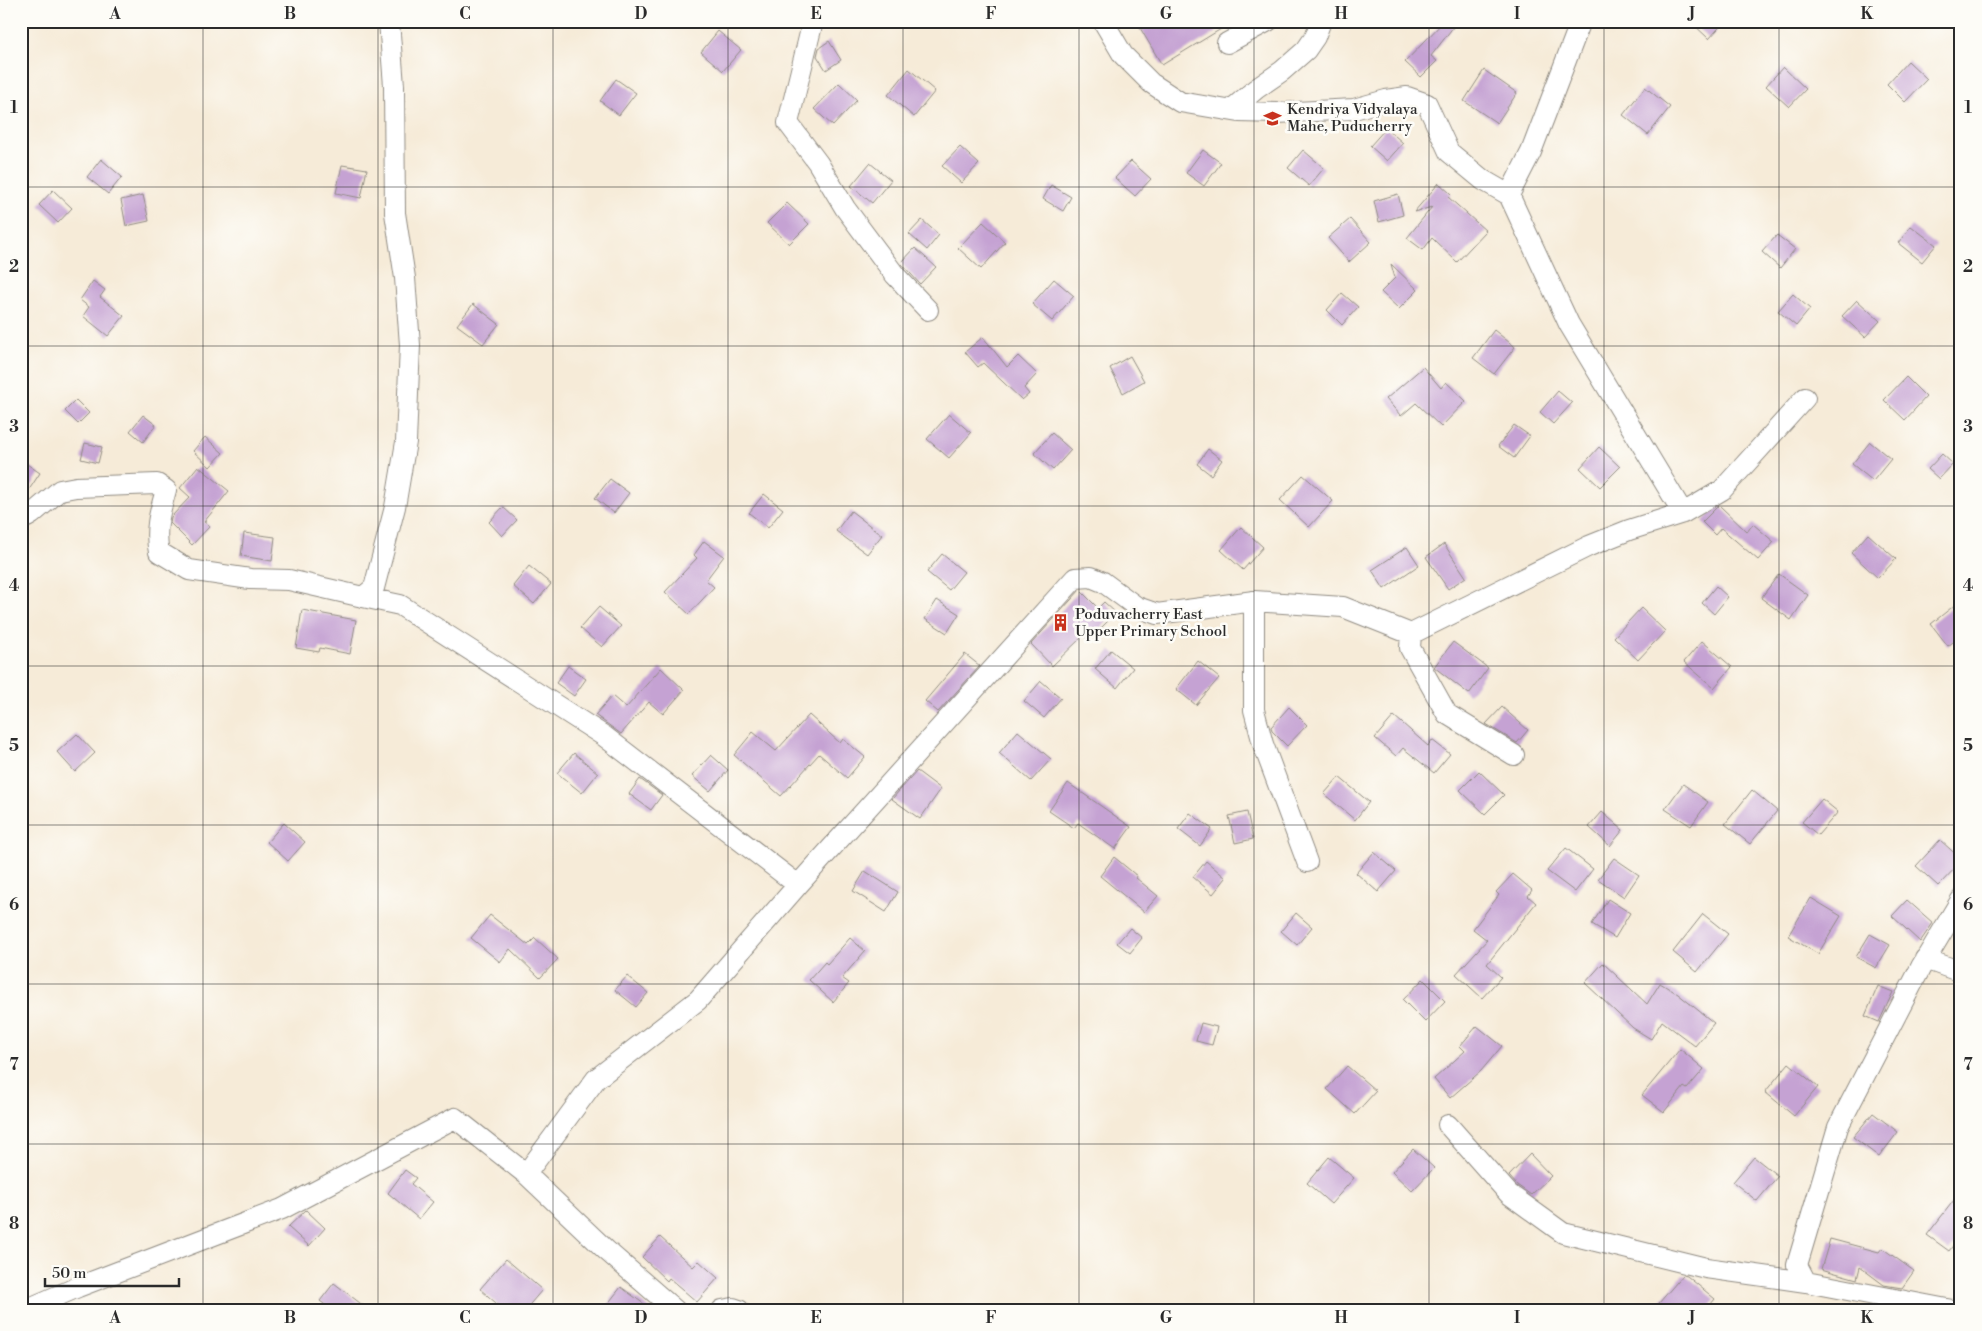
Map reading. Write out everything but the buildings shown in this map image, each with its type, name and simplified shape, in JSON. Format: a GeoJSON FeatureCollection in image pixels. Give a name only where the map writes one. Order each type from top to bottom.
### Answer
{"type":"FeatureCollection","features":[{"type":"Feature","properties":{"kind":"street"},"geometry":{"type":"LineString","coordinates":[[364,597],[374,588],[395,507],[406,442],[410,345],[405,278],[395,213],[394,86],[389,21]]}},
{"type":"Feature","properties":{"kind":"street"},"geometry":{"type":"LineString","coordinates":[[813,21],[788,122],[818,163],[845,208],[896,275],[928,310]]}},
{"type":"Feature","properties":{"kind":"street"},"geometry":{"type":"LineString","coordinates":[[1103,21],[1123,54],[1151,83],[1180,102],[1231,110],[1277,113],[1354,109],[1386,100],[1406,97],[1427,104],[1449,152],[1483,180],[1509,195],[1569,324],[1683,513]]}},
{"type":"Feature","properties":{"kind":"street"},"geometry":{"type":"LineString","coordinates":[[1227,43],[1268,21]]}},
{"type":"Feature","properties":{"kind":"street"},"geometry":{"type":"LineString","coordinates":[[1231,110],[1306,50],[1315,38],[1321,21]]}},
{"type":"Feature","properties":{"kind":"street"},"geometry":{"type":"LineString","coordinates":[[1509,195],[1531,152],[1581,21]]}},
{"type":"Feature","properties":{"kind":"street"},"geometry":{"type":"LineString","coordinates":[[526,1174],[596,1080],[698,1000],[798,885],[1075,578],[1091,577],[1103,582],[1137,607],[1158,614],[1254,601],[1343,607],[1411,634],[1589,546],[1629,530],[1683,513],[1722,490],[1805,398]]}},
{"type":"Feature","properties":{"kind":"street"},"geometry":{"type":"LineString","coordinates":[[21,516],[27,517],[32,514],[60,490],[76,487],[157,484],[166,490],[159,516],[156,538],[159,552],[189,570],[250,579],[289,580],[400,605],[604,736],[798,885]]}},
{"type":"Feature","properties":{"kind":"street"},"geometry":{"type":"LineString","coordinates":[[1254,601],[1254,710],[1263,744],[1307,862]]}},
{"type":"Feature","properties":{"kind":"street"},"geometry":{"type":"LineString","coordinates":[[1411,634],[1410,648],[1447,714],[1514,755]]}},
{"type":"Feature","properties":{"kind":"street"},"geometry":{"type":"LineString","coordinates":[[1806,1282],[1797,1265],[1838,1127],[1925,959],[1961,900]]}},
{"type":"Feature","properties":{"kind":"street"},"geometry":{"type":"LineString","coordinates":[[1925,959],[1961,972]]}},
{"type":"Feature","properties":{"kind":"street"},"geometry":{"type":"LineString","coordinates":[[25,1310],[87,1284],[282,1210],[455,1118],[526,1174],[606,1250],[675,1310]]}},
{"type":"Feature","properties":{"kind":"street"},"geometry":{"type":"LineString","coordinates":[[1448,1125],[1509,1194],[1563,1233],[1706,1268],[1806,1282],[1914,1306],[1952,1310]]}},
{"type":"Feature","properties":{"kind":"street"},"geometry":{"type":"LineString","coordinates":[[722,1310],[733,1308],[739,1310]]}},
{"type":"Feature","properties":{"kind":"place","name":"Kendriya Vidyalaya Mahe, Puducherry"},"geometry":{"type":"Point","coordinates":[1273,118]}},
{"type":"Feature","properties":{"kind":"place","name":"Poduvacherry East Upper Primary School"},"geometry":{"type":"Point","coordinates":[1061,623]}}]}
